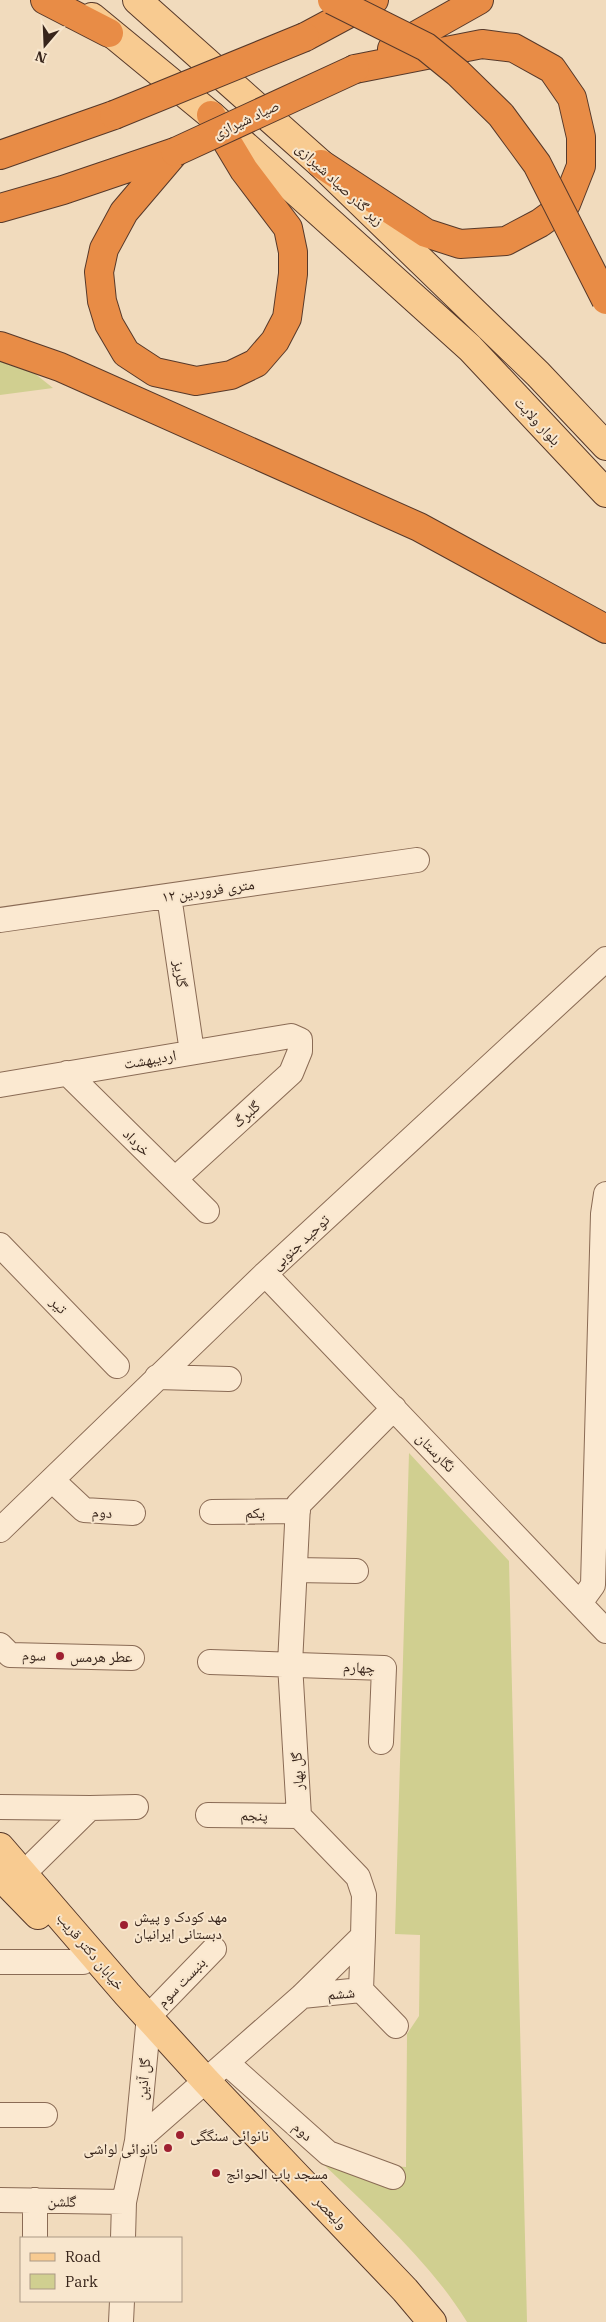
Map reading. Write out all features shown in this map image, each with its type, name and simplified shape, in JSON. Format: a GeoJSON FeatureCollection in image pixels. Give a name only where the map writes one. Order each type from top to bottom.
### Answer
{"type":"FeatureCollection","features":[{"type":"Feature","properties":{"kind":"highway"},"geometry":{"type":"LineString","coordinates":[[45,0],[109,33]]}},
{"type":"Feature","properties":{"kind":"highway"},"geometry":{"type":"LineString","coordinates":[[332,0],[426,46],[458,73],[501,115],[537,164],[606,300]]}},
{"type":"Feature","properties":{"kind":"highway"},"geometry":{"type":"LineString","coordinates":[[0,155],[114,114],[305,37],[374,0]]}},
{"type":"Feature","properties":{"kind":"highway","name":"صیاد شیرازی"},"geometry":{"type":"LineString","coordinates":[[0,208],[63,190],[175,152],[355,69],[479,0]]}},
{"type":"Feature","properties":{"kind":"highway"},"geometry":{"type":"LineString","coordinates":[[321,164],[426,233],[460,244],[506,241],[540,223],[566,204],[581,166],[581,137],[572,98],[552,69],[514,48],[482,44],[355,69]]}},
{"type":"Feature","properties":{"kind":"highway"},"geometry":{"type":"LineString","coordinates":[[175,152],[124,212],[104,249],[99,272],[102,301],[109,324],[126,353],[155,372],[196,381],[231,375],[256,362],[275,342],[287,318],[293,274],[293,252],[288,228],[244,170],[211,115]]}},
{"type":"Feature","properties":{"kind":"highway"},"geometry":{"type":"LineString","coordinates":[[0,141],[44,140]]}},
{"type":"Feature","properties":{"kind":"highway"},"geometry":{"type":"LineString","coordinates":[[0,346],[60,367],[419,527],[606,629]]}},
{"type":"Feature","properties":{"kind":"main road"},"geometry":{"type":"LineString","coordinates":[[74,0],[109,33],[211,115]]}},
{"type":"Feature","properties":{"kind":"main road","name":"زیر گذر صیاد شیرازی"},"geometry":{"type":"LineString","coordinates":[[136,0],[321,164],[538,374],[606,446]]}},
{"type":"Feature","properties":{"kind":"main road","name":"بلوار ولایت"},"geometry":{"type":"LineString","coordinates":[[211,115],[470,348],[606,493]]}},
{"type":"Feature","properties":{"kind":"main road","name":"خیابان دکتر قریب"},"geometry":{"type":"LineString","coordinates":[[0,1847],[12,1875],[83,1962],[127,1994]]}},
{"type":"Feature","properties":{"kind":"main road","name":"خیابان دکتر قریب"},"geometry":{"type":"LineString","coordinates":[[12,1875],[127,1994]]}},
{"type":"Feature","properties":{"kind":"main road","name":"ولیعصر"},"geometry":{"type":"LineString","coordinates":[[127,1994],[206,2081],[405,2290],[432,2322]]}},
{"type":"Feature","properties":{"kind":"street","name":"۱۲ متری فروردین"},"geometry":{"type":"LineString","coordinates":[[0,920],[417,860]]}},
{"type":"Feature","properties":{"kind":"street","name":"گلریز"},"geometry":{"type":"LineString","coordinates":[[169,896],[192,1052]]}},
{"type":"Feature","properties":{"kind":"street","name":"توحید جنوبی"},"geometry":{"type":"LineString","coordinates":[[0,1530],[265,1274],[606,959]]}},
{"type":"Feature","properties":{"kind":"street","name":"اردیبهشت"},"geometry":{"type":"LineString","coordinates":[[0,1085],[290,1036],[300,1040]]}},
{"type":"Feature","properties":{"kind":"street","name":"گلبرگ"},"geometry":{"type":"LineString","coordinates":[[176,1179],[291,1073],[300,1051],[300,1040]]}},
{"type":"Feature","properties":{"kind":"street","name":"خرداد"},"geometry":{"type":"LineString","coordinates":[[67,1073],[208,1211]]}},
{"type":"Feature","properties":{"kind":"street"},"geometry":{"type":"LineString","coordinates":[[580,1603],[593,1585],[600,1505],[603,1214],[606,1194]]}},
{"type":"Feature","properties":{"kind":"street","name":"تیر"},"geometry":{"type":"LineString","coordinates":[[0,1245],[117,1366]]}},
{"type":"Feature","properties":{"kind":"street","name":"نگارستان"},"geometry":{"type":"LineString","coordinates":[[265,1274],[606,1632]]}},
{"type":"Feature","properties":{"kind":"street"},"geometry":{"type":"LineString","coordinates":[[157,1377],[228,1379]]}},
{"type":"Feature","properties":{"kind":"street"},"geometry":{"type":"LineString","coordinates":[[298,1511],[298,1505],[394,1408]]}},
{"type":"Feature","properties":{"kind":"street","name":"دوم"},"geometry":{"type":"LineString","coordinates":[[52,1480],[84,1510],[133,1513]]}},
{"type":"Feature","properties":{"kind":"street","name":"یکم"},"geometry":{"type":"LineString","coordinates":[[212,1512],[298,1511]]}},
{"type":"Feature","properties":{"kind":"street","name":"گل بهار"},"geometry":{"type":"LineString","coordinates":[[298,1511],[290,1664],[300,1816]]}},
{"type":"Feature","properties":{"kind":"street"},"geometry":{"type":"LineString","coordinates":[[295,1570],[356,1571]]}},
{"type":"Feature","properties":{"kind":"street","name":"سوم"},"geometry":{"type":"LineString","coordinates":[[0,1645],[10,1654],[132,1658]]}},
{"type":"Feature","properties":{"kind":"street"},"geometry":{"type":"LineString","coordinates":[[210,1662],[290,1664]]}},
{"type":"Feature","properties":{"kind":"street","name":"چهارم"},"geometry":{"type":"LineString","coordinates":[[290,1664],[384,1668],[381,1742]]}},
{"type":"Feature","properties":{"kind":"street"},"geometry":{"type":"LineString","coordinates":[[0,1807],[136,1807]]}},
{"type":"Feature","properties":{"kind":"street"},"geometry":{"type":"LineString","coordinates":[[12,1875],[90,1808]]}},
{"type":"Feature","properties":{"kind":"street","name":"پنجم"},"geometry":{"type":"LineString","coordinates":[[208,1815],[300,1816]]}},
{"type":"Feature","properties":{"kind":"street"},"geometry":{"type":"LineString","coordinates":[[300,1816],[358,1877],[364,1895],[361,1990]]}},
{"type":"Feature","properties":{"kind":"street"},"geometry":{"type":"LineString","coordinates":[[206,2081],[302,1996],[363,1936]]}},
{"type":"Feature","properties":{"kind":"street","name":"بنبست سوم"},"geometry":{"type":"LineString","coordinates":[[149,2016],[214,1949]]}},
{"type":"Feature","properties":{"kind":"street"},"geometry":{"type":"LineString","coordinates":[[0,1962],[83,1962]]}},
{"type":"Feature","properties":{"kind":"street","name":"ششم"},"geometry":{"type":"LineString","coordinates":[[302,1996],[361,1990],[396,2026]]}},
{"type":"Feature","properties":{"kind":"street","name":"گل آذین"},"geometry":{"type":"LineString","coordinates":[[123,2237],[124,2202],[137,2141],[149,2016]]}},
{"type":"Feature","properties":{"kind":"street","name":"دوم"},"geometry":{"type":"LineString","coordinates":[[227,2063],[328,2154],[393,2177]]}},
{"type":"Feature","properties":{"kind":"street","name":"گل آذین"},"geometry":{"type":"LineString","coordinates":[[137,2141],[206,2081]]}},
{"type":"Feature","properties":{"kind":"street"},"geometry":{"type":"LineString","coordinates":[[0,2115],[44,2114]]}},
{"type":"Feature","properties":{"kind":"street","name":"گلشن"},"geometry":{"type":"LineString","coordinates":[[0,2200],[124,2202]]}},
{"type":"Feature","properties":{"kind":"street"},"geometry":{"type":"LineString","coordinates":[[35,2237],[36,2200]]}},
{"type":"Feature","properties":{"kind":"street"},"geometry":{"type":"LineString","coordinates":[[121,2322],[122,2302]]}},
{"type":"Feature","properties":{"kind":"green space"},"geometry":{"type":"Polygon","coordinates":[[[0,355],[19,361],[53,388],[0,395],[0,355]]]}},
{"type":"Feature","properties":{"kind":"green space"},"geometry":{"type":"Polygon","coordinates":[[[409,1453],[509,1561],[527,2322],[467,2322],[452,2299],[398,2236],[319,2160],[406,2167],[407,2034],[419,2016],[420,1935],[395,1934],[409,1453]]]}},
{"type":"Feature","properties":{"kind":"place","name":"عطر هرمس"},"geometry":{"type":"Point","coordinates":[60,1656]}},
{"type":"Feature","properties":{"kind":"place","name":"مهد کودک و پیش دبستانی ایرانیان"},"geometry":{"type":"Point","coordinates":[124,1925]}},
{"type":"Feature","properties":{"kind":"place","name":"نانوائی سنگگی"},"geometry":{"type":"Point","coordinates":[180,2135]}},
{"type":"Feature","properties":{"kind":"place","name":"نانوائی لواشی"},"geometry":{"type":"Point","coordinates":[168,2148]}},
{"type":"Feature","properties":{"kind":"place","name":"مسجد باب الحوائج"},"geometry":{"type":"Point","coordinates":[216,2173]}}]}
